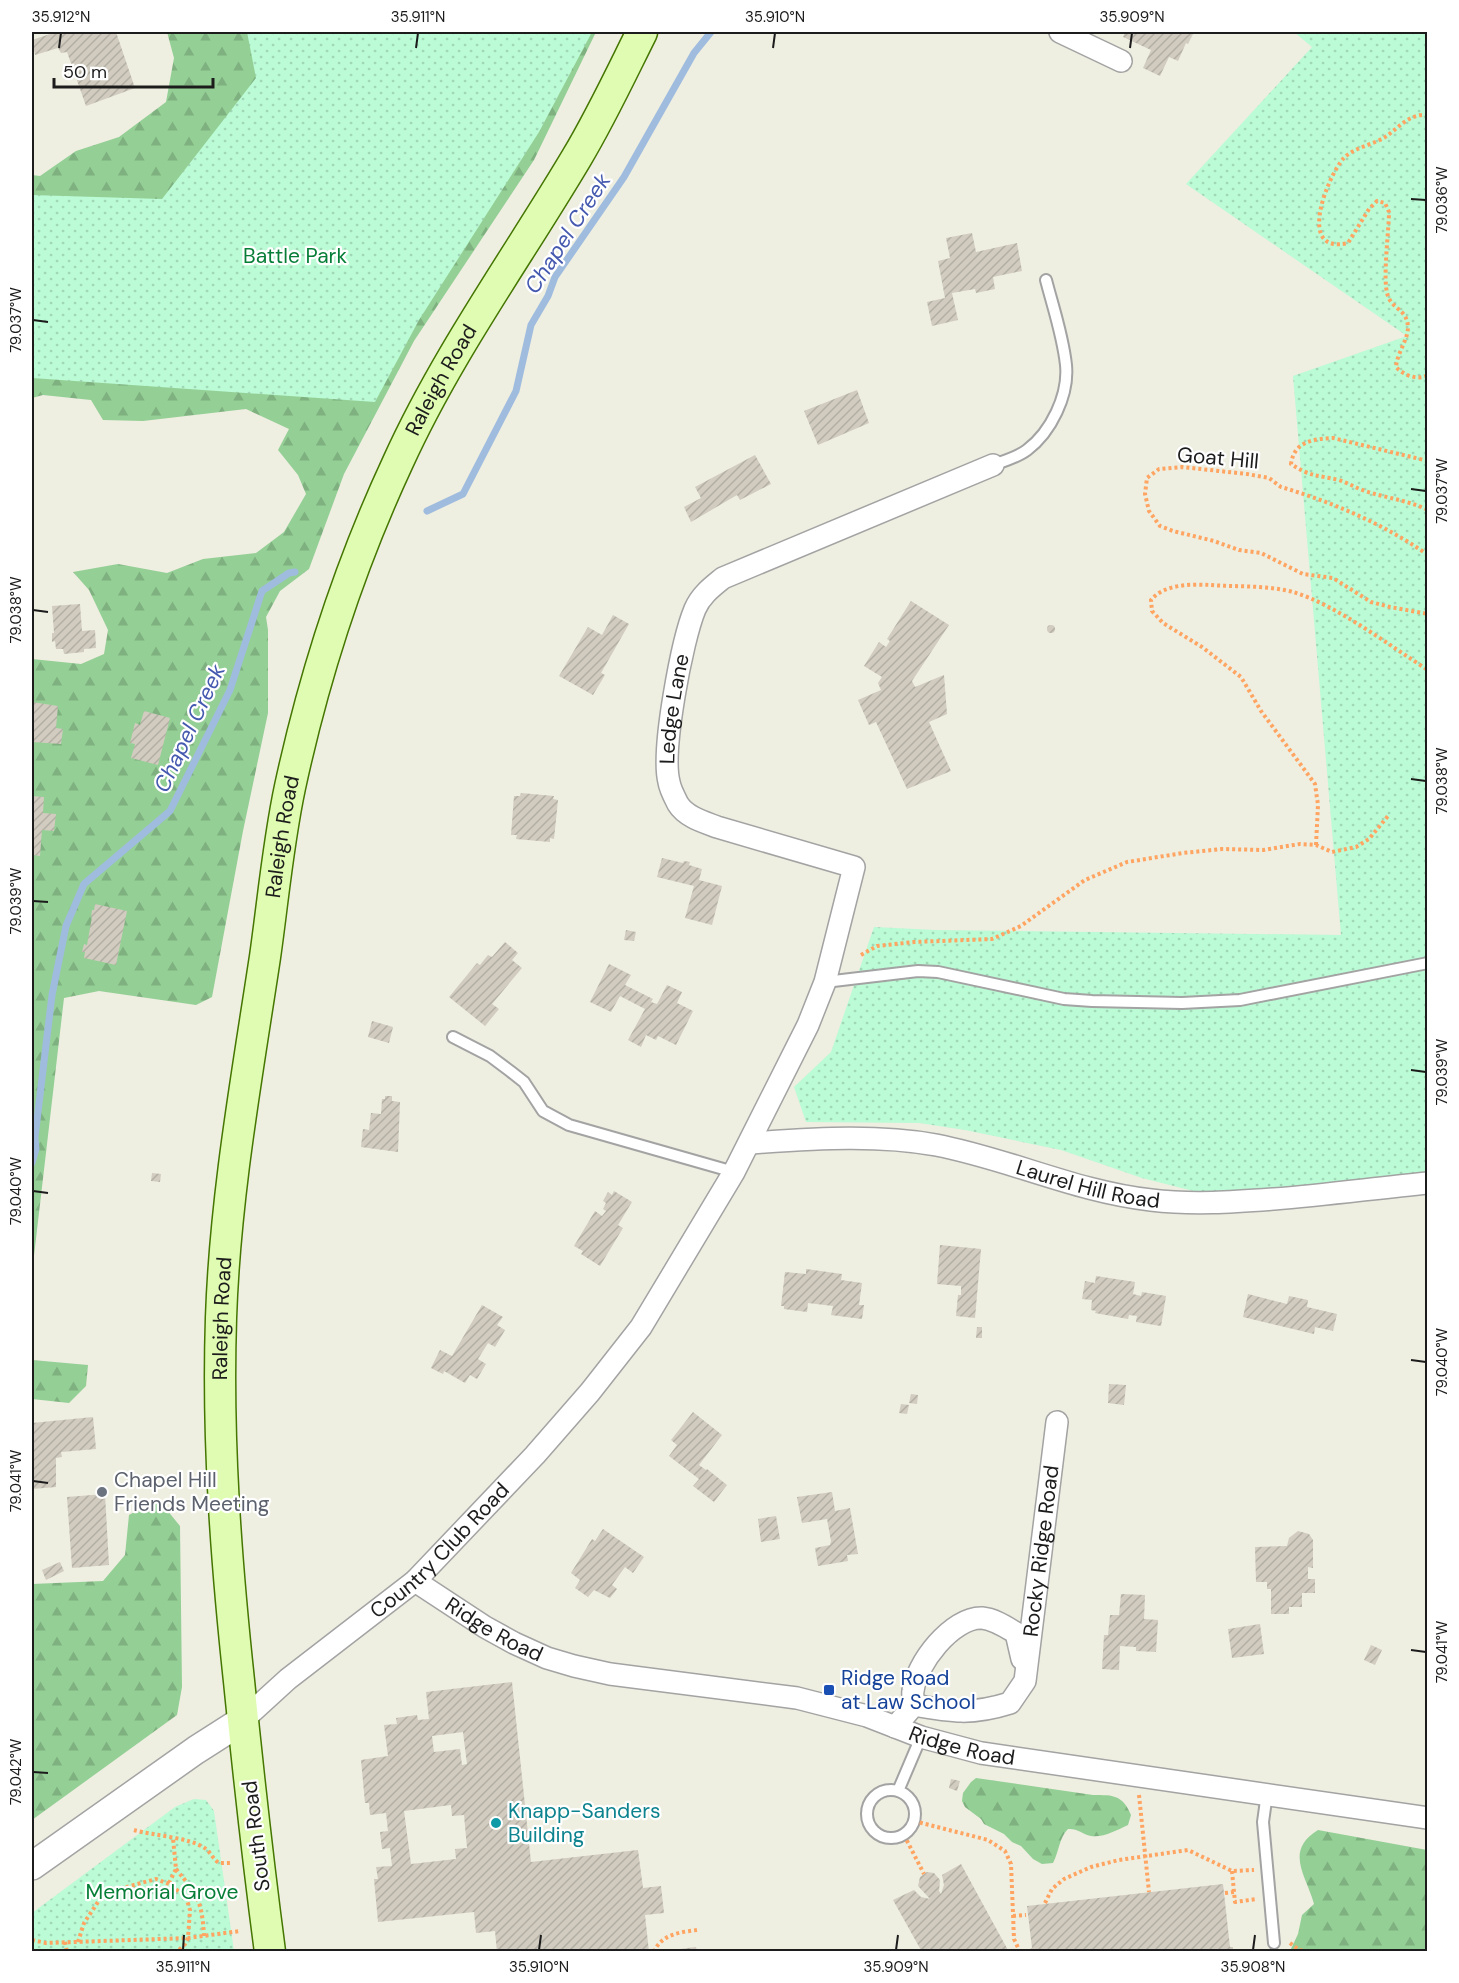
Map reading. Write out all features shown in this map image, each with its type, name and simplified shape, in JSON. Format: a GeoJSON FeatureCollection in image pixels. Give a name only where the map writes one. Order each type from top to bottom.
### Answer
{"type":"FeatureCollection","features":[{"type":"Feature","properties":{"kind":"main road","name":"Raleigh Road"},"geometry":{"type":"LineString","coordinates":[[243,1720],[227,1569],[220,1437],[221,1314],[230,1204],[290,789],[333,627],[362,548],[398,462],[440,379],[577,158],[642,32]]}},
{"type":"Feature","properties":{"kind":"main road","name":"South Road"},"geometry":{"type":"LineString","coordinates":[[243,1720],[270,1952]]}},
{"type":"Feature","properties":{"kind":"street"},"geometry":{"type":"LineString","coordinates":[[1060,32],[1121,61]]}},
{"type":"Feature","properties":{"kind":"street","name":"Ledge Lane"},"geometry":{"type":"LineString","coordinates":[[750,1143],[808,1025],[825,982],[854,867],[697,820],[679,806],[669,782],[668,751],[679,668],[695,609],[705,593],[723,578],[993,465]]}},
{"type":"Feature","properties":{"kind":"street","name":"Laurel Hill Road"},"geometry":{"type":"LineString","coordinates":[[750,1143],[838,1138],[897,1140],[976,1155],[1083,1188],[1185,1204],[1294,1197],[1428,1183]]}},
{"type":"Feature","properties":{"kind":"street","name":"Country Club Road"},"geometry":{"type":"LineString","coordinates":[[32,1866],[243,1720],[288,1679],[415,1581],[535,1455],[597,1383],[641,1327],[750,1143]]}},
{"type":"Feature","properties":{"kind":"street","name":"Rocky Ridge Road"},"geometry":{"type":"LineString","coordinates":[[1025,1681],[1056,1422]]}},
{"type":"Feature","properties":{"kind":"street","name":"Ridge Road"},"geometry":{"type":"LineString","coordinates":[[415,1581],[485,1627],[514,1643],[547,1658],[574,1666],[610,1674],[797,1698],[867,1716],[921,1737],[981,1753],[1428,1818]]}},
{"type":"Feature","properties":{"kind":"street","name":"Rocky Ridge Road"},"geometry":{"type":"LineString","coordinates":[[914,1705],[913,1690],[927,1657],[942,1638],[961,1624],[981,1618],[1001,1624],[1016,1633],[1025,1681]]}},
{"type":"Feature","properties":{"kind":"street"},"geometry":{"type":"LineString","coordinates":[[895,1727],[914,1705],[974,1712],[1010,1703],[1025,1681]]}},
{"type":"Feature","properties":{"kind":"lane"},"geometry":{"type":"LineString","coordinates":[[993,465],[1027,450],[1036,441],[1051,421],[1063,394],[1066,364],[1046,280]]}},
{"type":"Feature","properties":{"kind":"lane"},"geometry":{"type":"LineString","coordinates":[[825,982],[918,971],[938,972],[1064,999],[1182,1003],[1240,1000],[1428,963]]}},
{"type":"Feature","properties":{"kind":"lane"},"geometry":{"type":"LineString","coordinates":[[453,1037],[490,1056],[510,1071],[524,1083],[543,1111],[569,1125],[734,1172]]}},
{"type":"Feature","properties":{"kind":"lane"},"geometry":{"type":"LineString","coordinates":[[898,1791],[921,1737]]}},
{"type":"Feature","properties":{"kind":"lane"},"geometry":{"type":"LineString","coordinates":[[898,1791],[912,1803],[914,1821],[912,1827],[904,1835],[898,1838],[885,1838],[874,1831],[868,1819],[869,1805],[873,1799],[884,1792],[898,1791]]}},
{"type":"Feature","properties":{"kind":"lane"},"geometry":{"type":"LineString","coordinates":[[1267,1793],[1263,1822],[1274,1942]]}},
{"type":"Feature","properties":{"kind":"path"},"geometry":{"type":"LineString","coordinates":[[1428,115],[1421,114],[1409,118],[1386,137],[1343,158],[1319,209],[1318,223],[1322,236],[1330,242],[1340,245],[1348,243],[1369,208],[1377,201],[1385,203],[1389,212],[1387,295],[1392,303],[1405,314],[1408,329],[1396,367],[1413,377],[1423,378],[1428,375]]}},
{"type":"Feature","properties":{"kind":"path"},"geometry":{"type":"LineString","coordinates":[[1428,460],[1333,438],[1318,438],[1303,442],[1292,454],[1291,464],[1306,474],[1322,479],[1339,480],[1366,492],[1394,497],[1428,510]]}},
{"type":"Feature","properties":{"kind":"path","name":"Goat Hill"},"geometry":{"type":"LineString","coordinates":[[1428,555],[1370,521],[1281,487],[1269,478],[1182,467],[1159,469],[1147,478],[1145,494],[1149,510],[1160,526],[1239,550],[1261,553],[1303,574],[1333,578],[1371,602],[1390,608],[1428,614]]}},
{"type":"Feature","properties":{"kind":"path"},"geometry":{"type":"LineString","coordinates":[[1316,845],[1318,805],[1315,784],[1261,711],[1241,677],[1202,647],[1163,623],[1152,611],[1151,600],[1158,592],[1193,584],[1275,588],[1295,593],[1331,609],[1428,670]]}},
{"type":"Feature","properties":{"kind":"path"},"geometry":{"type":"LineString","coordinates":[[861,955],[877,946],[992,939],[1021,926],[1085,880],[1127,862],[1222,849],[1263,850],[1300,843],[1316,845],[1332,852],[1356,847],[1369,839],[1388,816]]}},
{"type":"Feature","properties":{"kind":"path"},"geometry":{"type":"LineString","coordinates":[[1138,1792],[1149,1892]]}},
{"type":"Feature","properties":{"kind":"path"},"geometry":{"type":"LineString","coordinates":[[914,1821],[982,1838],[1000,1846],[1008,1855],[1011,1863],[1014,1939],[1020,1952]]}},
{"type":"Feature","properties":{"kind":"path"},"geometry":{"type":"LineString","coordinates":[[134,1830],[187,1841],[205,1848],[219,1863],[230,1863]]}},
{"type":"Feature","properties":{"kind":"path"},"geometry":{"type":"LineString","coordinates":[[904,1835],[924,1874]]}},
{"type":"Feature","properties":{"kind":"path"},"geometry":{"type":"LineString","coordinates":[[169,1884],[176,1869],[173,1838]]}},
{"type":"Feature","properties":{"kind":"path"},"geometry":{"type":"LineString","coordinates":[[1045,1903],[1057,1884],[1075,1873],[1108,1862],[1188,1850],[1232,1871],[1239,1871]]}},
{"type":"Feature","properties":{"kind":"path"},"geometry":{"type":"LineString","coordinates":[[176,1869],[194,1889],[199,1900],[204,1936]]}},
{"type":"Feature","properties":{"kind":"path"},"geometry":{"type":"LineString","coordinates":[[1232,1871],[1235,1902],[1242,1901]]}},
{"type":"Feature","properties":{"kind":"path"},"geometry":{"type":"LineString","coordinates":[[78,1942],[84,1923],[100,1899],[108,1892],[156,1879],[169,1884],[186,1897],[190,1910],[188,1938],[177,1952]]}},
{"type":"Feature","properties":{"kind":"path"},"geometry":{"type":"LineString","coordinates":[[1225,1893],[1234,1892]]}},
{"type":"Feature","properties":{"kind":"path"},"geometry":{"type":"LineString","coordinates":[[1013,1916],[1026,1915]]}},
{"type":"Feature","properties":{"kind":"path"},"geometry":{"type":"LineString","coordinates":[[654,1952],[659,1944],[673,1933],[697,1930]]}},
{"type":"Feature","properties":{"kind":"path"},"geometry":{"type":"LineString","coordinates":[[32,1940],[46,1943],[188,1938],[240,1931]]}},
{"type":"Feature","properties":{"kind":"path"},"geometry":{"type":"LineString","coordinates":[[1274,1942],[1285,1939],[1299,1950],[1311,1952]]}},
{"type":"Feature","properties":{"kind":"path"},"geometry":{"type":"LineString","coordinates":[[65,1942],[67,1952]]}},
{"type":"Feature","properties":{"kind":"green space"},"geometry":{"type":"Polygon","coordinates":[[[167,32],[596,32],[534,160],[414,341],[344,474],[309,569],[280,591],[266,617],[268,713],[212,997],[196,1005],[99,991],[64,998],[32,1273],[32,659],[81,664],[104,654],[108,630],[89,590],[73,572],[118,564],[167,573],[203,559],[256,553],[284,532],[306,494],[298,475],[278,450],[289,429],[246,409],[143,421],[103,420],[91,400],[43,395],[32,398],[32,175],[40,176],[76,151],[119,137],[166,102],[174,58],[167,32]]]}},
{"type":"Feature","properties":{"kind":"green space","name":"Battle Park"},"geometry":{"type":"Polygon","coordinates":[[[247,32],[592,32],[539,132],[419,320],[375,402],[32,378],[32,195],[162,199],[256,78],[247,32]]]}},
{"type":"Feature","properties":{"kind":"green space"},"geometry":{"type":"Polygon","coordinates":[[[1294,32],[1427,32],[1427,1178],[1229,1200],[1142,1178],[1061,1150],[965,1130],[919,1123],[806,1122],[794,1087],[831,1052],[874,927],[936,930],[1341,935],[1293,376],[1407,336],[1186,184],[1312,47],[1294,32]]]}},
{"type":"Feature","properties":{"kind":"green space"},"geometry":{"type":"Polygon","coordinates":[[[32,1360],[88,1365],[86,1386],[69,1403],[32,1399],[32,1360]]]}},
{"type":"Feature","properties":{"kind":"green space"},"geometry":{"type":"Polygon","coordinates":[[[158,1499],[180,1526],[182,1687],[177,1715],[32,1820],[32,1584],[103,1581],[125,1555],[129,1515],[158,1499]]]}},
{"type":"Feature","properties":{"kind":"green space"},"geometry":{"type":"Polygon","coordinates":[[[976,1778],[1112,1796],[1124,1803],[1131,1815],[1128,1825],[1100,1836],[1091,1836],[1068,1829],[1053,1863],[1042,1864],[1004,1834],[984,1824],[965,1807],[962,1801],[963,1793],[976,1778]]]}},
{"type":"Feature","properties":{"kind":"green space","name":"Memorial Grove"},"geometry":{"type":"Polygon","coordinates":[[[194,1799],[206,1800],[214,1811],[234,1951],[32,1951],[32,1913],[175,1807],[194,1799]]]}},
{"type":"Feature","properties":{"kind":"green space"},"geometry":{"type":"Polygon","coordinates":[[[1318,1830],[1427,1850],[1427,1951],[1290,1951],[1298,1934],[1302,1915],[1314,1904],[1300,1864],[1300,1855],[1302,1846],[1318,1830]]]}},
{"type":"Feature","properties":{"kind":"building"},"geometry":{"type":"Polygon","coordinates":[[[49,32],[116,32],[135,88],[86,106],[67,52],[61,53],[58,48],[35,55],[32,40],[50,34],[49,32]]]}},
{"type":"Feature","properties":{"kind":"building"},"geometry":{"type":"Polygon","coordinates":[[[1125,32],[1194,32],[1178,61],[1169,57],[1160,76],[1143,68],[1151,50],[1123,37],[1125,32]]]}},
{"type":"Feature","properties":{"kind":"building"},"geometry":{"type":"Polygon","coordinates":[[[972,233],[976,252],[1017,243],[1022,271],[993,277],[995,289],[976,293],[975,289],[952,293],[958,320],[932,326],[927,302],[945,298],[938,261],[950,258],[946,238],[972,233]]]}},
{"type":"Feature","properties":{"kind":"building"},"geometry":{"type":"Polygon","coordinates":[[[857,390],[869,423],[818,445],[804,411],[857,390]]]}},
{"type":"Feature","properties":{"kind":"building"},"geometry":{"type":"Polygon","coordinates":[[[755,455],[771,484],[740,500],[737,495],[691,522],[684,507],[701,498],[695,487],[755,455]]]}},
{"type":"Feature","properties":{"kind":"building"},"geometry":{"type":"Polygon","coordinates":[[[911,601],[949,625],[912,681],[915,687],[944,675],[947,714],[929,722],[951,771],[907,789],[876,722],[869,725],[858,700],[881,690],[878,683],[882,677],[864,666],[879,642],[886,647],[890,641],[887,639],[911,601]]]}},
{"type":"Feature","properties":{"kind":"building"},"geometry":{"type":"Polygon","coordinates":[[[80,604],[82,631],[95,630],[96,648],[64,654],[63,649],[56,649],[55,641],[52,642],[52,633],[54,633],[52,606],[80,604]]]}},
{"type":"Feature","properties":{"kind":"building"},"geometry":{"type":"Polygon","coordinates":[[[613,615],[629,624],[601,673],[605,675],[593,695],[559,676],[588,627],[602,635],[613,615]]]}},
{"type":"Feature","properties":{"kind":"building"},"geometry":{"type":"Polygon","coordinates":[[[1051,625],[1055,629],[1051,633],[1047,629],[1051,625]]]}},
{"type":"Feature","properties":{"kind":"building"},"geometry":{"type":"Polygon","coordinates":[[[32,702],[58,706],[56,728],[63,729],[61,744],[32,742],[32,702]]]}},
{"type":"Feature","properties":{"kind":"building"},"geometry":{"type":"Polygon","coordinates":[[[144,711],[170,718],[158,765],[131,758],[135,744],[130,743],[135,723],[140,725],[144,711]]]}},
{"type":"Feature","properties":{"kind":"building"},"geometry":{"type":"Polygon","coordinates":[[[521,793],[554,796],[553,799],[558,800],[554,839],[550,838],[550,842],[516,839],[517,835],[511,835],[514,796],[520,796],[521,793]]]}},
{"type":"Feature","properties":{"kind":"building"},"geometry":{"type":"Polygon","coordinates":[[[32,796],[44,797],[43,813],[56,814],[54,831],[42,830],[40,856],[32,855],[32,796]]]}},
{"type":"Feature","properties":{"kind":"building"},"geometry":{"type":"Polygon","coordinates":[[[662,858],[683,863],[684,861],[690,862],[689,865],[702,869],[699,880],[722,886],[712,925],[685,918],[694,886],[657,877],[662,858]]]}},
{"type":"Feature","properties":{"kind":"building"},"geometry":{"type":"Polygon","coordinates":[[[95,904],[127,911],[116,965],[84,958],[85,952],[82,952],[84,944],[87,945],[95,904]]]}},
{"type":"Feature","properties":{"kind":"building"},"geometry":{"type":"Polygon","coordinates":[[[626,930],[636,932],[634,941],[624,940],[626,930]]]}},
{"type":"Feature","properties":{"kind":"building"},"geometry":{"type":"Polygon","coordinates":[[[505,942],[518,953],[512,960],[522,968],[492,1004],[499,1009],[485,1026],[449,997],[477,963],[480,965],[488,955],[492,957],[505,942]]]}},
{"type":"Feature","properties":{"kind":"building"},"geometry":{"type":"Polygon","coordinates":[[[609,964],[631,975],[625,985],[653,999],[651,1002],[657,1004],[667,985],[682,992],[677,1003],[693,1011],[676,1045],[658,1036],[656,1040],[646,1035],[641,1047],[628,1040],[645,1009],[620,996],[611,1012],[590,1002],[609,964]]]}},
{"type":"Feature","properties":{"kind":"building"},"geometry":{"type":"Polygon","coordinates":[[[372,1021],[393,1027],[389,1043],[368,1037],[372,1021]]]}},
{"type":"Feature","properties":{"kind":"building"},"geometry":{"type":"Polygon","coordinates":[[[385,1096],[392,1096],[392,1101],[400,1102],[398,1152],[361,1147],[363,1129],[369,1130],[371,1113],[381,1114],[382,1099],[385,1099],[385,1096]]]}},
{"type":"Feature","properties":{"kind":"building"},"geometry":{"type":"Polygon","coordinates":[[[152,1173],[161,1174],[160,1182],[151,1181],[152,1173]]]}},
{"type":"Feature","properties":{"kind":"building"},"geometry":{"type":"Polygon","coordinates":[[[614,1191],[632,1202],[618,1225],[623,1228],[600,1266],[581,1254],[583,1251],[574,1246],[595,1211],[602,1216],[606,1211],[603,1209],[606,1203],[603,1201],[608,1192],[612,1195],[614,1191]]]}},
{"type":"Feature","properties":{"kind":"building"},"geometry":{"type":"Polygon","coordinates":[[[940,1245],[981,1249],[975,1318],[956,1316],[961,1286],[937,1284],[940,1245]]]}},
{"type":"Feature","properties":{"kind":"building"},"geometry":{"type":"Polygon","coordinates":[[[806,1269],[842,1274],[841,1280],[862,1283],[859,1305],[864,1305],[862,1319],[831,1315],[833,1306],[808,1303],[807,1312],[784,1309],[784,1306],[781,1306],[785,1272],[806,1274],[806,1269]]]}},
{"type":"Feature","properties":{"kind":"building"},"geometry":{"type":"Polygon","coordinates":[[[1096,1276],[1135,1282],[1133,1294],[1141,1296],[1142,1292],[1166,1296],[1161,1326],[1136,1322],[1137,1316],[1129,1315],[1128,1319],[1095,1313],[1096,1311],[1091,1310],[1092,1300],[1082,1299],[1085,1281],[1095,1283],[1096,1276]]]}},
{"type":"Feature","properties":{"kind":"building"},"geometry":{"type":"Polygon","coordinates":[[[1248,1294],[1287,1304],[1289,1296],[1308,1300],[1307,1307],[1337,1314],[1333,1331],[1315,1327],[1314,1334],[1243,1317],[1248,1294]]]}},
{"type":"Feature","properties":{"kind":"building"},"geometry":{"type":"Polygon","coordinates":[[[482,1305],[503,1317],[497,1325],[505,1330],[495,1347],[488,1343],[478,1359],[486,1364],[477,1379],[470,1375],[465,1383],[444,1371],[443,1374],[431,1368],[440,1350],[452,1356],[482,1305]]]}},
{"type":"Feature","properties":{"kind":"building"},"geometry":{"type":"Polygon","coordinates":[[[977,1327],[982,1327],[982,1338],[976,1338],[977,1327]]]}},
{"type":"Feature","properties":{"kind":"building"},"geometry":{"type":"Polygon","coordinates":[[[1109,1384],[1126,1385],[1124,1405],[1108,1403],[1109,1384]]]}},
{"type":"Feature","properties":{"kind":"building"},"geometry":{"type":"Polygon","coordinates":[[[911,1394],[918,1395],[917,1404],[909,1403],[911,1394]]]}},
{"type":"Feature","properties":{"kind":"building"},"geometry":{"type":"Polygon","coordinates":[[[901,1404],[909,1405],[907,1414],[899,1413],[901,1404]]]}},
{"type":"Feature","properties":{"kind":"building"},"geometry":{"type":"Polygon","coordinates":[[[693,1412],[722,1435],[699,1465],[727,1485],[714,1502],[693,1486],[699,1479],[669,1456],[677,1445],[671,1440],[693,1412]]]}},
{"type":"Feature","properties":{"kind":"building"},"geometry":{"type":"Polygon","coordinates":[[[93,1417],[96,1449],[61,1452],[62,1457],[56,1458],[56,1487],[32,1489],[32,1423],[93,1417]]]}},
{"type":"Feature","properties":{"kind":"building"},"geometry":{"type":"Polygon","coordinates":[[[832,1492],[835,1511],[850,1508],[858,1554],[847,1555],[848,1561],[818,1566],[815,1548],[830,1545],[831,1541],[827,1519],[802,1523],[797,1497],[832,1492]]]}},
{"type":"Feature","properties":{"kind":"building"},"geometry":{"type":"Polygon","coordinates":[[[105,1494],[109,1565],[72,1568],[67,1497],[105,1494]]]}},
{"type":"Feature","properties":{"kind":"building"},"geometry":{"type":"Polygon","coordinates":[[[776,1516],[780,1539],[761,1542],[758,1519],[776,1516]]]}},
{"type":"Feature","properties":{"kind":"building"},"geometry":{"type":"Polygon","coordinates":[[[603,1529],[644,1557],[633,1573],[625,1567],[612,1585],[617,1589],[610,1598],[594,1590],[588,1597],[575,1588],[580,1580],[571,1573],[592,1539],[595,1541],[603,1529]]]}},
{"type":"Feature","properties":{"kind":"building"},"geometry":{"type":"Polygon","coordinates":[[[1298,1531],[1309,1534],[1313,1540],[1313,1568],[1308,1567],[1308,1579],[1315,1579],[1315,1593],[1302,1593],[1302,1607],[1289,1607],[1289,1614],[1271,1614],[1271,1589],[1267,1589],[1267,1582],[1256,1582],[1255,1547],[1287,1546],[1289,1538],[1298,1531]]]}},
{"type":"Feature","properties":{"kind":"building"},"geometry":{"type":"Polygon","coordinates":[[[60,1562],[64,1571],[46,1580],[42,1570],[60,1562]]]}},
{"type":"Feature","properties":{"kind":"building"},"geometry":{"type":"Polygon","coordinates":[[[1121,1594],[1145,1595],[1144,1619],[1158,1620],[1156,1652],[1136,1651],[1136,1647],[1120,1646],[1119,1670],[1102,1669],[1104,1635],[1108,1635],[1110,1615],[1119,1615],[1121,1594]]]}},
{"type":"Feature","properties":{"kind":"building"},"geometry":{"type":"Polygon","coordinates":[[[1260,1624],[1264,1654],[1232,1658],[1228,1629],[1260,1624]]]}},
{"type":"Feature","properties":{"kind":"building"},"geometry":{"type":"Polygon","coordinates":[[[1371,1645],[1382,1650],[1375,1665],[1364,1660],[1371,1645]]]}},
{"type":"Feature","properties":{"kind":"building","name":"Knapp-Sanders Building"},"geometry":{"type":"Polygon","coordinates":[[[512,1682],[531,1862],[638,1850],[643,1888],[661,1886],[664,1913],[645,1915],[649,1952],[497,1952],[495,1931],[476,1933],[474,1912],[378,1922],[374,1879],[378,1879],[376,1867],[392,1866],[390,1848],[382,1849],[380,1832],[388,1831],[386,1813],[370,1815],[369,1803],[365,1803],[361,1760],[388,1756],[384,1725],[397,1724],[396,1718],[417,1715],[418,1720],[429,1719],[426,1692],[512,1682]],[[463,1732],[432,1736],[434,1752],[460,1749],[462,1765],[467,1764],[463,1732]],[[451,1805],[404,1811],[411,1864],[456,1859],[455,1849],[467,1848],[464,1815],[452,1816],[451,1805]]]}},
{"type":"Feature","properties":{"kind":"building"},"geometry":{"type":"Polygon","coordinates":[[[951,1779],[960,1781],[957,1791],[949,1788],[951,1779]]]}},
{"type":"Feature","properties":{"kind":"building"},"geometry":{"type":"Polygon","coordinates":[[[961,1864],[1009,1952],[922,1952],[893,1900],[914,1890],[921,1897],[930,1899],[918,1886],[920,1877],[927,1872],[934,1873],[940,1880],[941,1894],[944,1885],[942,1875],[961,1864]]]}},
{"type":"Feature","properties":{"kind":"building"},"geometry":{"type":"Polygon","coordinates":[[[1223,1884],[1230,1947],[1233,1947],[1233,1952],[1025,1952],[1032,1948],[1027,1906],[1223,1884]]]}},
{"type":"Feature","properties":{"kind":"building"},"geometry":{"type":"Polygon","coordinates":[[[696,1947],[697,1952],[673,1952],[672,1950],[696,1947]]]}},
{"type":"Feature","properties":{"kind":"waterway","name":"Chapel Creek"},"geometry":{"type":"LineString","coordinates":[[427,511],[463,494],[516,391],[531,325],[548,296],[555,277],[624,177],[694,53],[711,32]]}},
{"type":"Feature","properties":{"kind":"waterway","name":"Chapel Creek"},"geometry":{"type":"LineString","coordinates":[[32,1163],[36,1149],[35,1137],[52,995],[66,926],[84,884],[170,811],[230,690],[262,591],[289,573],[295,572]]}},
{"type":"Feature","properties":{"kind":"place","name":"Chapel Hill Friends Meeting"},"geometry":{"type":"Point","coordinates":[102,1492]}},
{"type":"Feature","properties":{"kind":"place","name":"Ridge Road at Law School"},"geometry":{"type":"Point","coordinates":[829,1690]}},
{"type":"Feature","properties":{"kind":"place","name":"Knapp-Sanders Building"},"geometry":{"type":"Point","coordinates":[496,1823]}}]}
